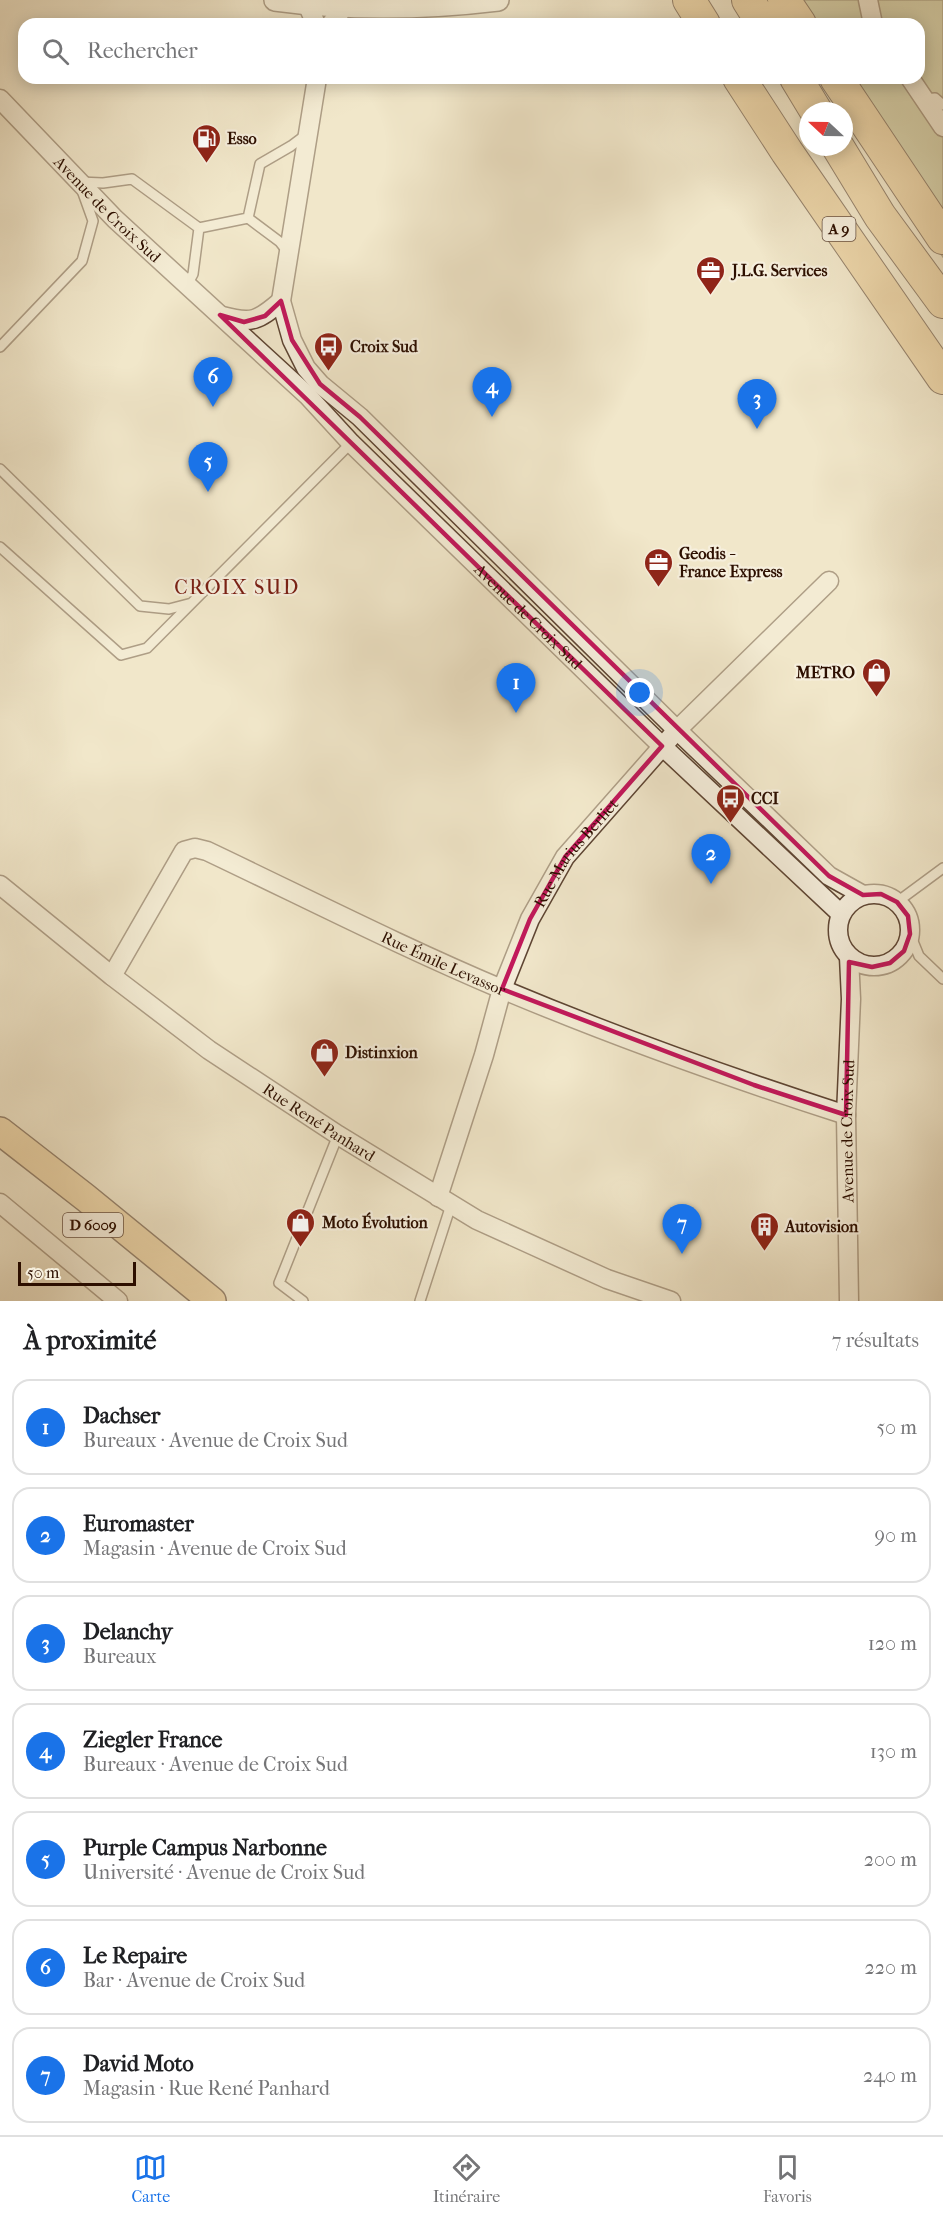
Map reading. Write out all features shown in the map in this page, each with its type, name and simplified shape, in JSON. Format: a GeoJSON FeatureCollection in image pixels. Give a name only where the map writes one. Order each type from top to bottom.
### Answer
{"type":"FeatureCollection","features":[{"type":"Feature","properties":{"kind":"highway"},"geometry":{"type":"LineString","coordinates":[[689,0],[700,18]]}},
{"type":"Feature","properties":{"kind":"highway"},"geometry":{"type":"LineString","coordinates":[[748,0],[759,18]]}},
{"type":"Feature","properties":{"kind":"highway"},"geometry":{"type":"LineString","coordinates":[[784,0],[796,18]]}},
{"type":"Feature","properties":{"kind":"highway","name":"A 9"},"geometry":{"type":"LineString","coordinates":[[743,84],[813,191],[943,378]]}},
{"type":"Feature","properties":{"kind":"highway"},"geometry":{"type":"LineString","coordinates":[[800,84],[811,102]]}},
{"type":"Feature","properties":{"kind":"highway"},"geometry":{"type":"LineString","coordinates":[[840,84],[943,238]]}},
{"type":"Feature","properties":{"kind":"highway","name":"A 9"},"geometry":{"type":"LineString","coordinates":[[843,156],[880,216],[943,302]]}},
{"type":"Feature","properties":{"kind":"main road","name":"D 6009"},"geometry":{"type":"LineString","coordinates":[[0,1131],[212,1301]]}},
{"type":"Feature","properties":{"kind":"main road","name":"D 6009"},"geometry":{"type":"LineString","coordinates":[[0,1150],[187,1301]]}},
{"type":"Feature","properties":{"kind":"street"},"geometry":{"type":"LineString","coordinates":[[275,0],[344,7],[498,0]]}},
{"type":"Feature","properties":{"kind":"street"},"geometry":{"type":"LineString","coordinates":[[868,0],[872,18]]}},
{"type":"Feature","properties":{"kind":"street"},"geometry":{"type":"LineString","coordinates":[[307,4],[313,18]]}},
{"type":"Feature","properties":{"kind":"street"},"geometry":{"type":"LineString","coordinates":[[336,18],[344,7]]}},
{"type":"Feature","properties":{"kind":"street","name":"Avenue de Croix Sud"},"geometry":{"type":"LineString","coordinates":[[316,84],[281,301],[292,340],[306,368],[320,384],[360,417],[677,730],[829,876],[863,895]]}},
{"type":"Feature","properties":{"kind":"street"},"geometry":{"type":"LineString","coordinates":[[914,84],[943,127]]}},
{"type":"Feature","properties":{"kind":"street","name":"Avenue de Croix Sud"},"geometry":{"type":"LineString","coordinates":[[0,99],[115,219],[307,395],[351,443],[662,746],[841,914]]}},
{"type":"Feature","properties":{"kind":"street"},"geometry":{"type":"LineString","coordinates":[[220,315],[244,321],[264,316],[281,301]]}},
{"type":"Feature","properties":{"kind":"street","name":"Rue Marius Berliet"},"geometry":{"type":"LineString","coordinates":[[444,1201],[502,989],[530,919],[565,857],[677,730],[829,581]]}},
{"type":"Feature","properties":{"kind":"street","name":"Rue Émile Levassor"},"geometry":{"type":"LineString","coordinates":[[112,976],[184,851],[195,848],[207,851],[502,989],[754,1085],[846,1115]]}},
{"type":"Feature","properties":{"kind":"street","name":"Rue René Panhard"},"geometry":{"type":"LineString","coordinates":[[0,885],[112,976],[209,1050],[338,1136],[477,1220],[607,1279],[671,1301]]}},
{"type":"Feature","properties":{"kind":"street"},"geometry":{"type":"LineString","coordinates":[[881,894],[897,902],[908,916],[910,934],[904,951],[890,963],[872,967],[860,964],[849,957],[840,944],[837,929],[841,914],[850,902],[863,895],[881,894]]}},
{"type":"Feature","properties":{"kind":"street","name":"Avenue de Croix Sud"},"geometry":{"type":"LineString","coordinates":[[849,957],[851,999],[846,1115],[849,1301]]}},
{"type":"Feature","properties":{"kind":"street","name":"Avenue de Croix Sud"},"geometry":{"type":"LineString","coordinates":[[851,999],[856,980],[872,967]]}},
{"type":"Feature","properties":{"kind":"street"},"geometry":{"type":"LineString","coordinates":[[0,1117],[86,1198]]}},
{"type":"Feature","properties":{"kind":"street"},"geometry":{"type":"LineString","coordinates":[[0,1203],[104,1295],[118,1301]]}},
{"type":"Feature","properties":{"kind":"lane"},"geometry":{"type":"LineString","coordinates":[[924,99],[935,98],[943,105]]}},
{"type":"Feature","properties":{"kind":"lane"},"geometry":{"type":"LineString","coordinates":[[248,218],[260,164],[308,133]]}},
{"type":"Feature","properties":{"kind":"lane"},"geometry":{"type":"LineString","coordinates":[[0,347],[82,261],[93,221],[79,182],[103,183],[132,179],[199,228],[248,218],[280,242],[288,253]]}},
{"type":"Feature","properties":{"kind":"lane"},"geometry":{"type":"LineString","coordinates":[[187,285],[192,274],[199,228]]}},
{"type":"Feature","properties":{"kind":"lane"},"geometry":{"type":"LineString","coordinates":[[0,547],[121,655],[147,648],[351,443]]}},
{"type":"Feature","properties":{"kind":"lane"},"geometry":{"type":"LineString","coordinates":[[0,470],[140,606],[169,609],[192,603]]}},
{"type":"Feature","properties":{"kind":"lane"},"geometry":{"type":"LineString","coordinates":[[897,902],[943,868]]}},
{"type":"Feature","properties":{"kind":"lane"},"geometry":{"type":"LineString","coordinates":[[910,934],[919,956],[943,979]]}},
{"type":"Feature","properties":{"kind":"lane"},"geometry":{"type":"LineString","coordinates":[[303,1301],[279,1283],[338,1136]]}},
{"type":"Feature","properties":{"kind":"lane"},"geometry":{"type":"LineString","coordinates":[[420,1301],[444,1201]]}},
{"type":"Feature","properties":{"kind":"highlighted area"},"geometry":{"type":"Polygon","coordinates":[[[281,301],[292,340],[320,384],[360,417],[829,876],[863,895],[881,894],[897,902],[908,916],[910,934],[904,951],[890,963],[872,967],[849,962],[846,1115],[754,1085],[502,989],[530,919],[565,857],[662,746],[220,315],[244,322],[265,316],[281,301]]]}},
{"type":"Feature","properties":{"kind":"green space"},"geometry":{"type":"Polygon","coordinates":[[[770,0],[943,0],[943,257],[853,125],[853,102],[837,102],[825,84],[925,84],[925,18],[782,18],[770,0]]]}},
{"type":"Feature","properties":{"kind":"place","name":"Esso"},"geometry":{"type":"Point","coordinates":[206,164]}},
{"type":"Feature","properties":{"kind":"place","name":"J.L.G. Services"},"geometry":{"type":"Point","coordinates":[711,296]}},
{"type":"Feature","properties":{"kind":"place","name":"Croix Sud"},"geometry":{"type":"Point","coordinates":[329,372]}},
{"type":"Feature","properties":{"kind":"place","name":"Le Repaire"},"geometry":{"type":"Point","coordinates":[213,407]}},
{"type":"Feature","properties":{"kind":"place","name":"Ziegler France"},"geometry":{"type":"Point","coordinates":[492,417]}},
{"type":"Feature","properties":{"kind":"place","name":"Delanchy"},"geometry":{"type":"Point","coordinates":[757,429]}},
{"type":"Feature","properties":{"kind":"place","name":"Purple Campus Narbonne"},"geometry":{"type":"Point","coordinates":[208,492]}},
{"type":"Feature","properties":{"kind":"place","name":"Geodis - France Express"},"geometry":{"type":"Point","coordinates":[658,588]}},
{"type":"Feature","properties":{"kind":"place","name":"METRO"},"geometry":{"type":"Point","coordinates":[876,698]}},
{"type":"Feature","properties":{"kind":"place","name":"Dachser"},"geometry":{"type":"Point","coordinates":[516,713]}},
{"type":"Feature","properties":{"kind":"place","name":"CCI"},"geometry":{"type":"Point","coordinates":[730,824]}},
{"type":"Feature","properties":{"kind":"place","name":"Euromaster"},"geometry":{"type":"Point","coordinates":[711,884]}},
{"type":"Feature","properties":{"kind":"place","name":"Distinxion"},"geometry":{"type":"Point","coordinates":[324,1078]}},
{"type":"Feature","properties":{"kind":"place","name":"Moto Évolution"},"geometry":{"type":"Point","coordinates":[301,1248]}},
{"type":"Feature","properties":{"kind":"place","name":"Autovision"},"geometry":{"type":"Point","coordinates":[764,1252]}},
{"type":"Feature","properties":{"kind":"place","name":"David Moto"},"geometry":{"type":"Point","coordinates":[682,1254]}},
{"type":"Feature","properties":{"kind":"district","name":"CROIX SUD"},"geometry":{"type":"Point","coordinates":[237,587]}}]}
